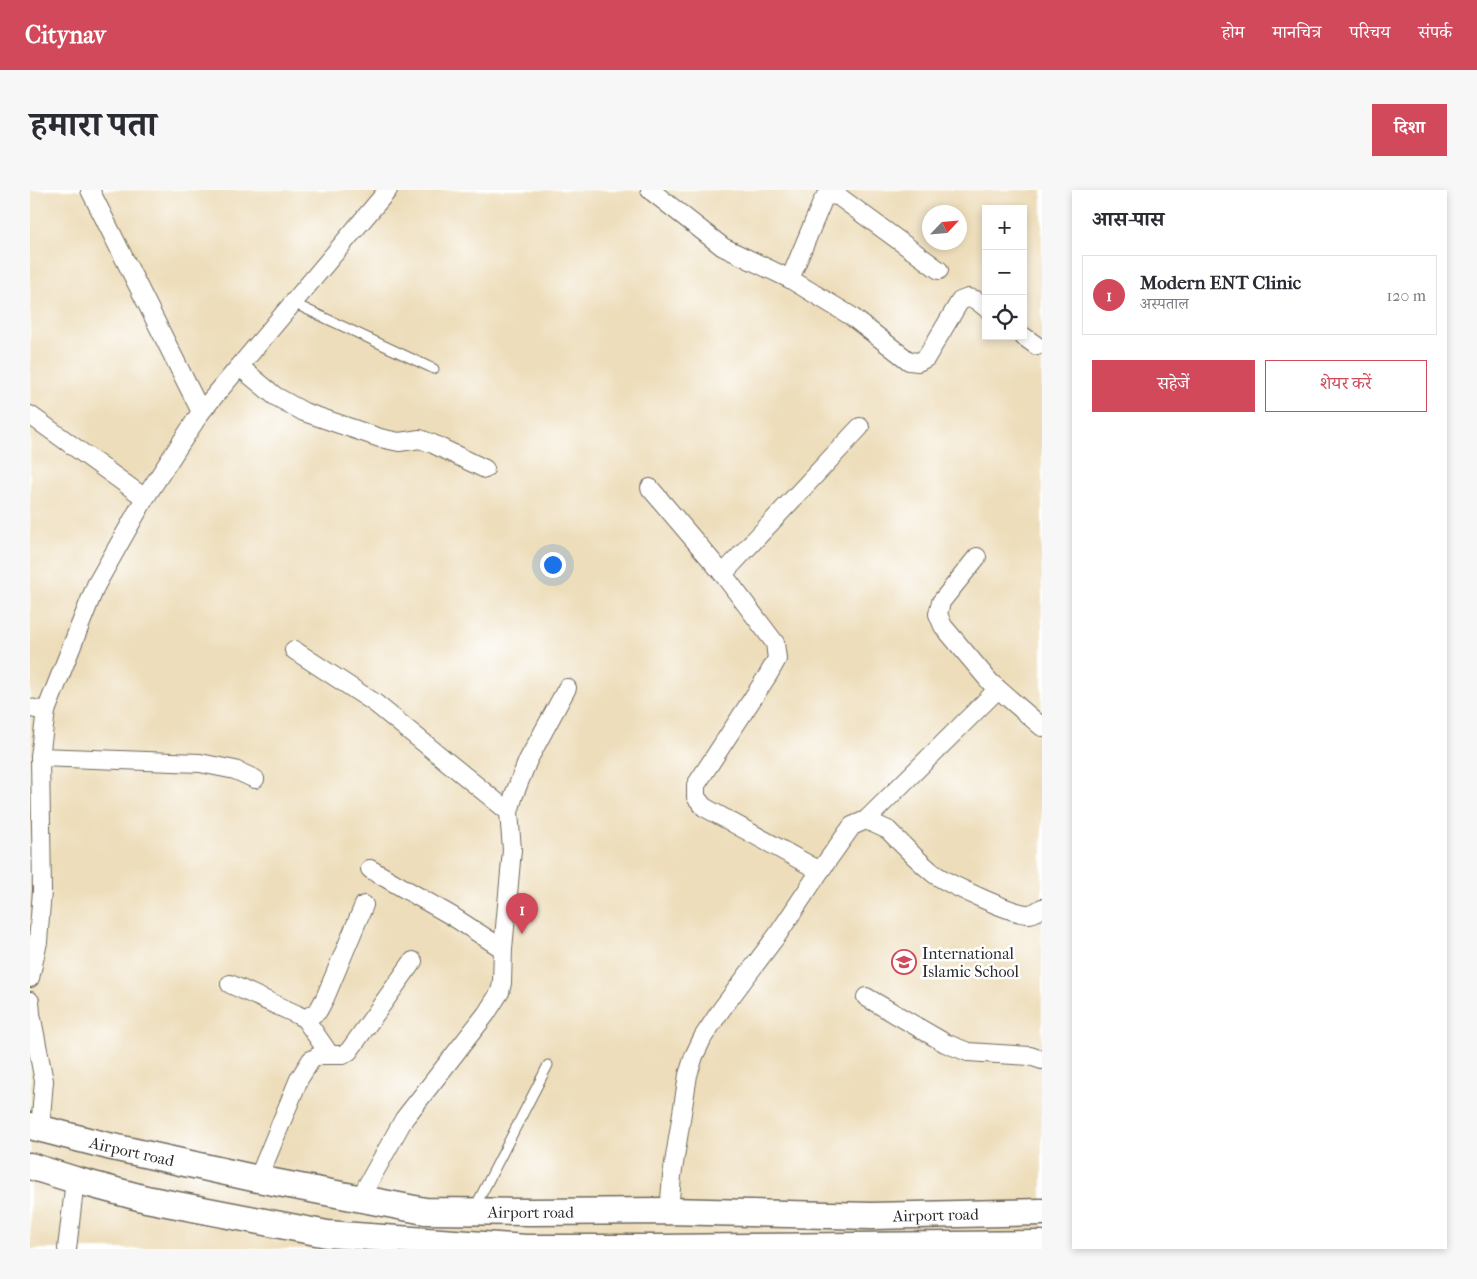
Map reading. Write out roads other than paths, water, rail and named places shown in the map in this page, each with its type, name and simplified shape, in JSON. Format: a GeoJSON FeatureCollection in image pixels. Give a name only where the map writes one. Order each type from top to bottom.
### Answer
{"type":"FeatureCollection","features":[{"type":"Feature","properties":{"kind":"main road","name":"Airport road"},"geometry":{"type":"LineString","coordinates":[[35,1127],[108,1146],[258,1179],[425,1211],[668,1211],[872,1216],[1042,1212]]}},
{"type":"Feature","properties":{"kind":"main road"},"geometry":{"type":"LineString","coordinates":[[30,1166],[75,1180],[146,1198],[327,1234],[405,1244],[526,1248],[694,1249],[870,1248],[1042,1244]]}},
{"type":"Feature","properties":{"kind":"street"},"geometry":{"type":"LineString","coordinates":[[90,190],[202,412]]}},
{"type":"Feature","properties":{"kind":"street"},"geometry":{"type":"LineString","coordinates":[[30,978],[38,942],[42,891],[38,709],[96,585],[145,498],[202,412],[388,190]]}},
{"type":"Feature","properties":{"kind":"street"},"geometry":{"type":"LineString","coordinates":[[650,190],[723,247],[790,279],[851,316],[909,362],[918,362],[926,358],[960,301],[968,298],[976,300],[982,305]]}},
{"type":"Feature","properties":{"kind":"street"},"geometry":{"type":"LineString","coordinates":[[790,279],[822,200],[828,195],[838,196],[939,270]]}},
{"type":"Feature","properties":{"kind":"street"},"geometry":{"type":"LineString","coordinates":[[240,367],[275,396],[304,412],[380,438],[399,442],[420,439],[485,469]]}},
{"type":"Feature","properties":{"kind":"street"},"geometry":{"type":"LineString","coordinates":[[30,415],[145,498]]}},
{"type":"Feature","properties":{"kind":"street"},"geometry":{"type":"LineString","coordinates":[[723,574],[860,427]]}},
{"type":"Feature","properties":{"kind":"street"},"geometry":{"type":"LineString","coordinates":[[650,488],[723,574],[774,643],[777,659],[696,785],[696,797],[704,807],[820,871]]}},
{"type":"Feature","properties":{"kind":"street"},"geometry":{"type":"LineString","coordinates":[[977,557],[941,602],[938,614],[943,626],[990,682],[1042,727]]}},
{"type":"Feature","properties":{"kind":"street"},"geometry":{"type":"LineString","coordinates":[[294,650],[375,703],[509,812]]}},
{"type":"Feature","properties":{"kind":"street"},"geometry":{"type":"LineString","coordinates":[[360,1198],[404,1119],[486,1014],[496,998],[502,983],[503,949],[512,850],[509,812],[528,760],[567,688]]}},
{"type":"Feature","properties":{"kind":"street"},"geometry":{"type":"LineString","coordinates":[[668,1211],[688,1075],[703,1037],[778,934],[852,826],[866,820],[998,689]]}},
{"type":"Feature","properties":{"kind":"street"},"geometry":{"type":"LineString","coordinates":[[40,757],[200,763],[235,770],[255,779]]}},
{"type":"Feature","properties":{"kind":"street"},"geometry":{"type":"LineString","coordinates":[[866,820],[888,830],[919,860],[946,881],[1010,910],[1026,914],[1035,913],[1042,908]]}},
{"type":"Feature","properties":{"kind":"street"},"geometry":{"type":"LineString","coordinates":[[370,870],[452,916],[503,949]]}},
{"type":"Feature","properties":{"kind":"street"},"geometry":{"type":"LineString","coordinates":[[305,1019],[318,1011],[364,905]]}},
{"type":"Feature","properties":{"kind":"street"},"geometry":{"type":"LineString","coordinates":[[258,1179],[299,1079],[311,1060],[320,1055],[343,1055],[349,1051],[413,962]]}},
{"type":"Feature","properties":{"kind":"street"},"geometry":{"type":"LineString","coordinates":[[230,984],[305,1019],[330,1055]]}},
{"type":"Feature","properties":{"kind":"street"},"geometry":{"type":"LineString","coordinates":[[866,997],[945,1043],[968,1052],[1030,1056],[1042,1060]]}},
{"type":"Feature","properties":{"kind":"street"},"geometry":{"type":"LineString","coordinates":[[30,1001],[44,1081],[35,1127]]}},
{"type":"Feature","properties":{"kind":"street"},"geometry":{"type":"LineString","coordinates":[[67,1249],[75,1180]]}},
{"type":"Feature","properties":{"kind":"street"},"geometry":{"type":"LineString","coordinates":[[870,1248],[872,1216]]}},
{"type":"Feature","properties":{"kind":"lane"},"geometry":{"type":"LineString","coordinates":[[293,303],[434,369]]}},
{"type":"Feature","properties":{"kind":"lane"},"geometry":{"type":"LineString","coordinates":[[473,1211],[548,1066]]}},
{"type":"Feature","properties":{"kind":"place","name":"Modern ENT Clinic"},"geometry":{"type":"Point","coordinates":[522,934]}},
{"type":"Feature","properties":{"kind":"place","name":"International Islamic School"},"geometry":{"type":"Point","coordinates":[904,962]}}]}
